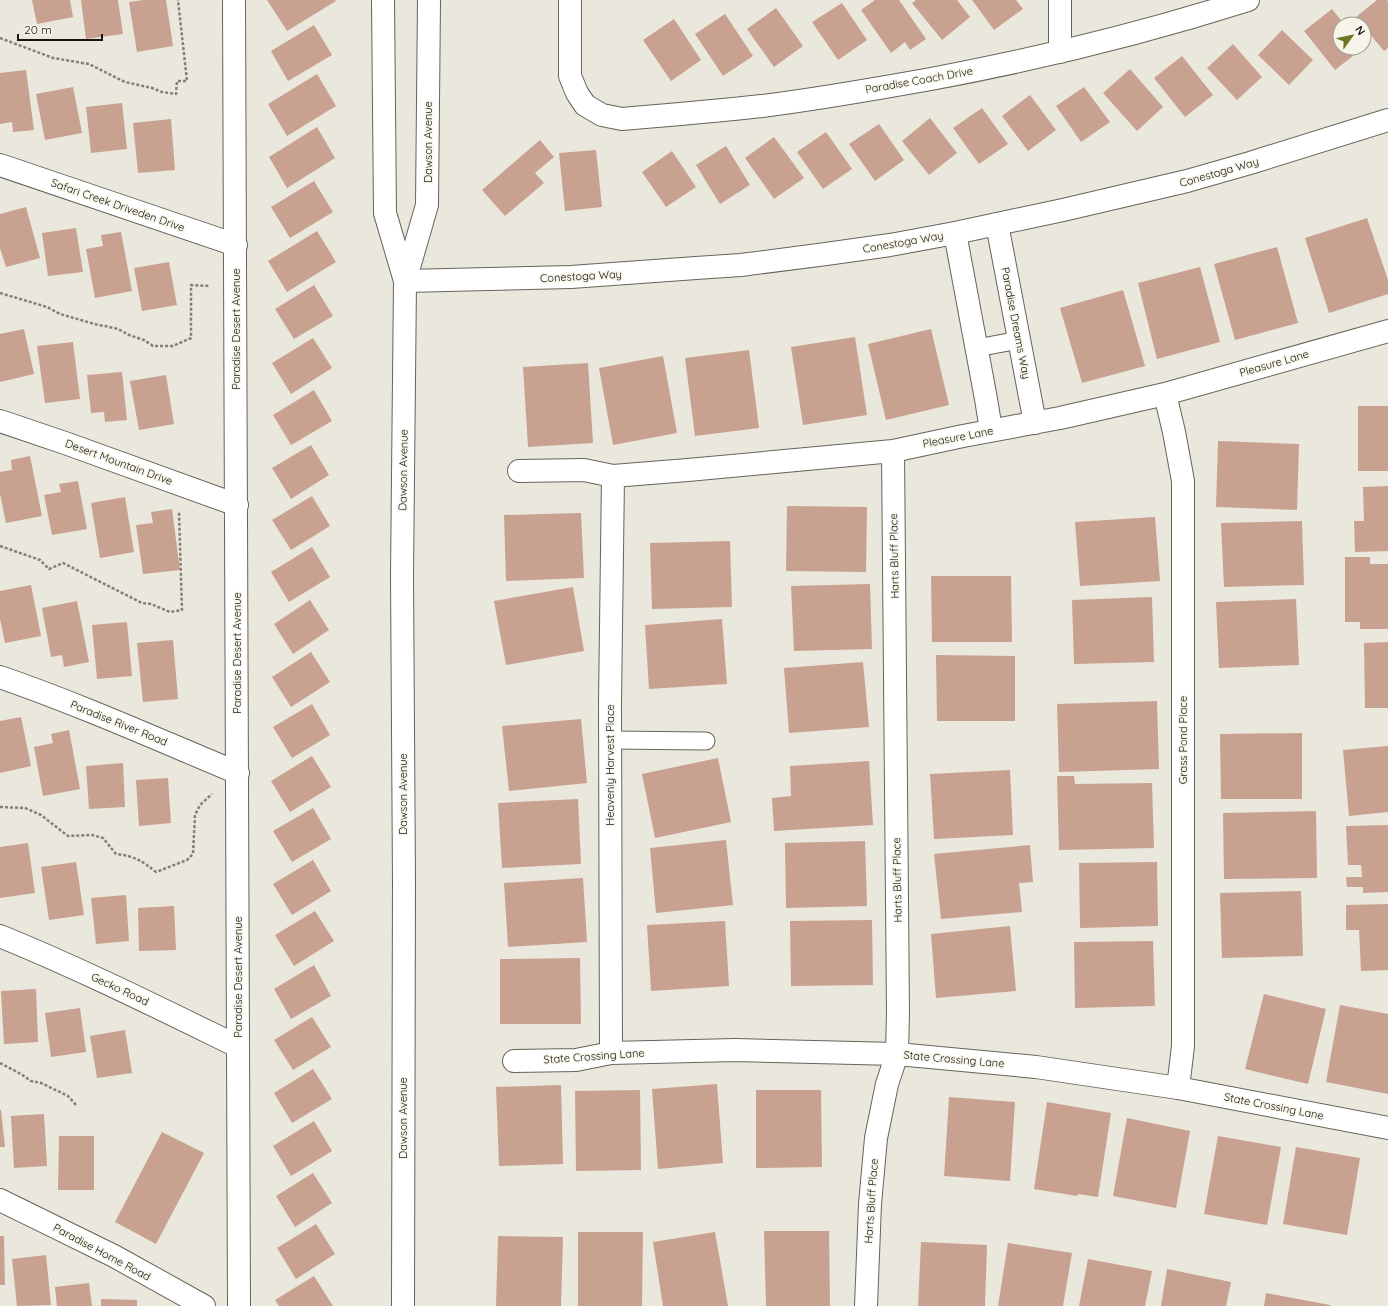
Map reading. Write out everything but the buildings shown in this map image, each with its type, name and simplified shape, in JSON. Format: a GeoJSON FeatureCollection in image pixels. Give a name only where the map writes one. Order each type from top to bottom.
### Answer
{"type":"FeatureCollection","features":[{"type":"Feature","properties":{"kind":"street","name":"Paradise Desert Avenue"},"geometry":{"type":"LineString","coordinates":[[234,0],[239,1306]]}},
{"type":"Feature","properties":{"kind":"street","name":"Dawson Avenue"},"geometry":{"type":"LineString","coordinates":[[383,0],[386,213],[405,281],[402,575],[404,874],[403,1306]]}},
{"type":"Feature","properties":{"kind":"street","name":"Dawson Avenue"},"geometry":{"type":"LineString","coordinates":[[405,281],[428,205],[429,0]]}},
{"type":"Feature","properties":{"kind":"street","name":"Paradise Coach Drive"},"geometry":{"type":"LineString","coordinates":[[570,0],[570,76],[577,93],[585,105],[602,115],[622,120],[755,106],[892,86],[974,71],[1060,52],[1214,11],[1248,0]]}},
{"type":"Feature","properties":{"kind":"street"},"geometry":{"type":"LineString","coordinates":[[1060,0],[1060,52]]}},
{"type":"Feature","properties":{"kind":"street","name":"Conestoga Way"},"geometry":{"type":"LineString","coordinates":[[405,281],[571,277],[740,265],[883,246],[955,233],[1187,181],[1388,120]]}},
{"type":"Feature","properties":{"kind":"street","name":"Safari Creek Driveden Drive"},"geometry":{"type":"LineString","coordinates":[[0,165],[236,245]]}},
{"type":"Feature","properties":{"kind":"street","name":"Paradise Dreams Way"},"geometry":{"type":"LineString","coordinates":[[997,224],[1035,423]]}},
{"type":"Feature","properties":{"kind":"street"},"geometry":{"type":"LineString","coordinates":[[955,233],[991,430]]}},
{"type":"Feature","properties":{"kind":"street","name":"Pleasure Lane"},"geometry":{"type":"LineString","coordinates":[[519,471],[584,470],[613,476],[893,451],[991,430],[1035,423],[1165,394],[1388,331]]}},
{"type":"Feature","properties":{"kind":"street","name":"Grass Pond Place"},"geometry":{"type":"LineString","coordinates":[[1165,394],[1183,481],[1183,1046],[1178,1088]]}},
{"type":"Feature","properties":{"kind":"street","name":"Desert Mountain Drive"},"geometry":{"type":"LineString","coordinates":[[0,421],[237,505]]}},
{"type":"Feature","properties":{"kind":"street","name":"Harts Bluff Place"},"geometry":{"type":"LineString","coordinates":[[866,1306],[870,1204],[876,1138],[887,1084],[897,1054],[898,1013],[893,451]]}},
{"type":"Feature","properties":{"kind":"street","name":"Heavenly Harvest Place"},"geometry":{"type":"LineString","coordinates":[[611,1053],[610,740],[613,476]]}},
{"type":"Feature","properties":{"kind":"street","name":"Paradise River Road"},"geometry":{"type":"LineString","coordinates":[[0,677],[44,692],[238,772]]}},
{"type":"Feature","properties":{"kind":"street","name":"Gecko Road"},"geometry":{"type":"LineString","coordinates":[[0,936],[111,985],[238,1046]]}},
{"type":"Feature","properties":{"kind":"street","name":"State Crossing Lane"},"geometry":{"type":"LineString","coordinates":[[514,1061],[576,1060],[611,1053],[735,1050],[897,1054],[1036,1067],[1178,1088],[1388,1128]]}},
{"type":"Feature","properties":{"kind":"street","name":"Paradise Home Road"},"geometry":{"type":"LineString","coordinates":[[0,1200],[114,1256],[204,1306]]}},
{"type":"Feature","properties":{"kind":"lane"},"geometry":{"type":"LineString","coordinates":[[977,348],[1019,340]]}},
{"type":"Feature","properties":{"kind":"lane"},"geometry":{"type":"LineString","coordinates":[[610,740],[706,740]]}},
{"type":"Feature","properties":{"kind":"path"},"geometry":{"type":"LineString","coordinates":[[0,38],[53,58],[89,64],[125,82],[152,88],[162,92],[176,94],[177,81],[188,81],[178,0]]}},
{"type":"Feature","properties":{"kind":"path"},"geometry":{"type":"LineString","coordinates":[[0,293],[47,307],[60,314],[118,329],[129,335],[144,340],[153,346],[161,347],[173,346],[191,338],[191,285],[216,286]]}},
{"type":"Feature","properties":{"kind":"path"},"geometry":{"type":"LineString","coordinates":[[0,546],[40,560],[49,569],[63,563],[142,603],[151,604],[170,612],[182,610],[179,506]]}},
{"type":"Feature","properties":{"kind":"path"},"geometry":{"type":"LineString","coordinates":[[0,807],[25,808],[48,820],[68,836],[92,835],[103,838],[116,854],[129,855],[141,860],[156,872],[187,860],[193,854],[195,815],[200,805],[213,793]]}},
{"type":"Feature","properties":{"kind":"path"},"geometry":{"type":"LineString","coordinates":[[0,1064],[21,1074],[31,1081],[41,1083],[68,1096],[77,1106]]}}]}
